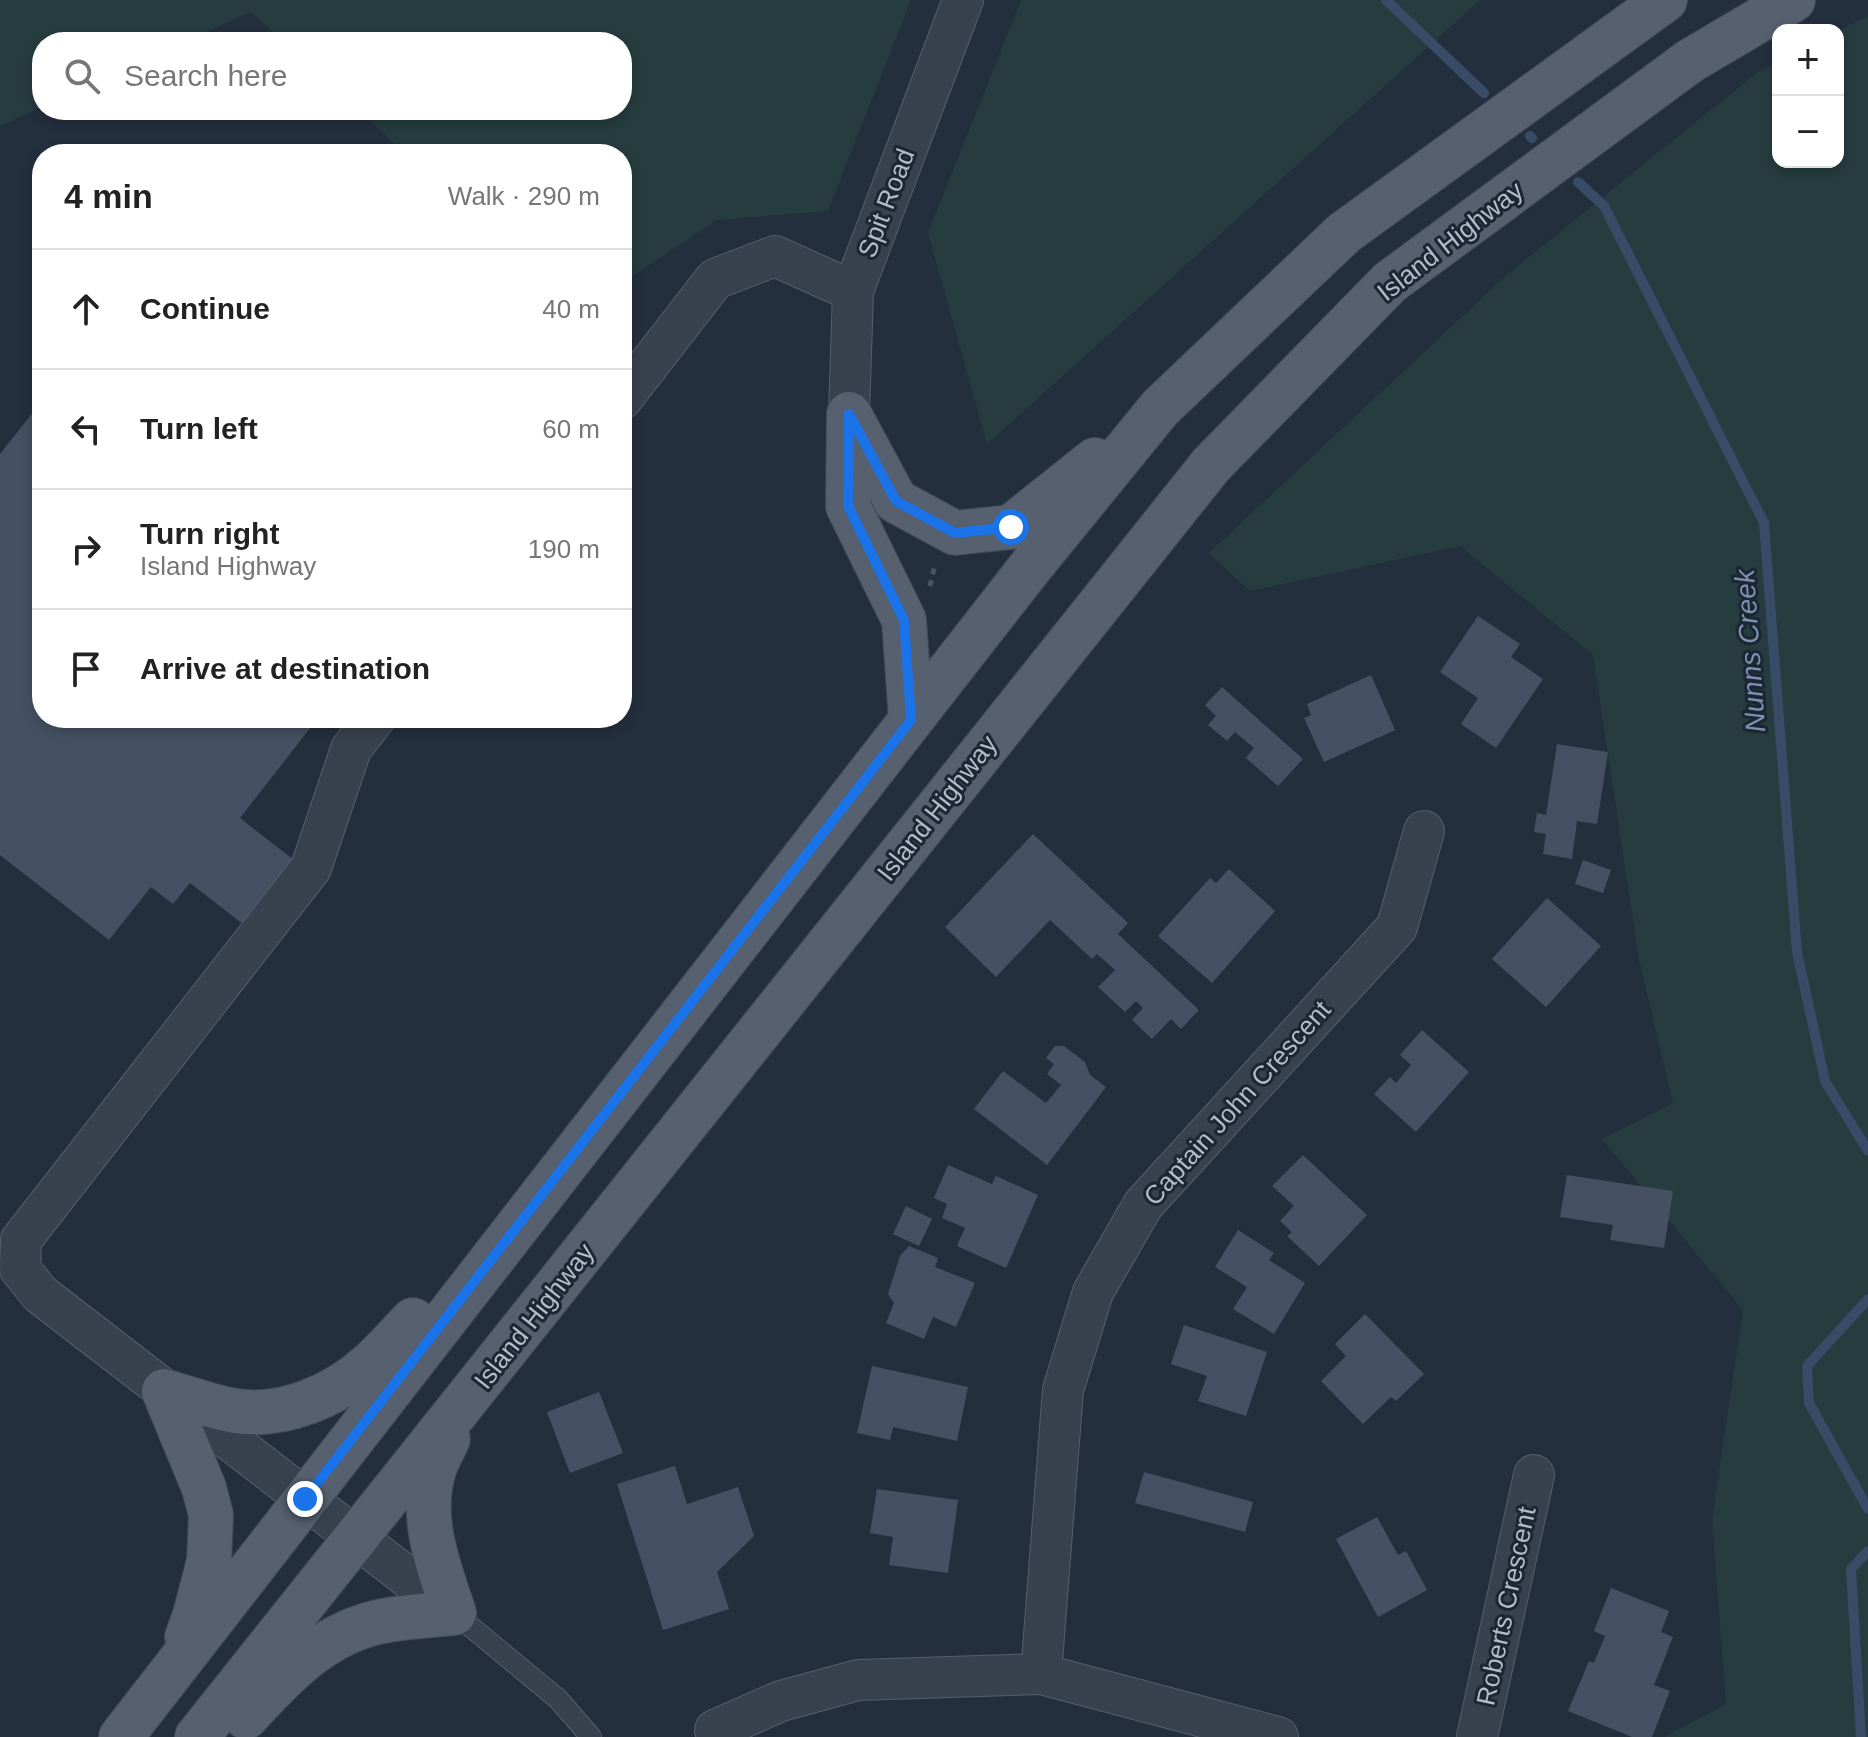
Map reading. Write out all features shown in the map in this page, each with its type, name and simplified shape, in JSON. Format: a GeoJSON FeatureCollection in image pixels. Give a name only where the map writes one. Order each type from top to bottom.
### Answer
{"type":"FeatureCollection","features":[{"type":"Feature","properties":{"kind":"main road"},"geometry":{"type":"LineString","coordinates":[[849,414],[896,501],[955,533],[1011,527],[1160,408],[1344,233],[1665,0]]}},
{"type":"Feature","properties":{"kind":"main road","name":"Island Highway"},"geometry":{"type":"LineString","coordinates":[[197,1737],[1211,465],[1390,282],[1690,61],[1793,0]]}},
{"type":"Feature","properties":{"kind":"main road"},"geometry":{"type":"LineString","coordinates":[[121,1737],[1028,570],[1160,408]]}},
{"type":"Feature","properties":{"kind":"main road"},"geometry":{"type":"LineString","coordinates":[[849,414],[848,506],[904,620],[911,720]]}},
{"type":"Feature","properties":{"kind":"main road"},"geometry":{"type":"LineString","coordinates":[[164,1391],[235,1411],[268,1413],[328,1394],[369,1366],[563,1166]]}},
{"type":"Feature","properties":{"kind":"main road"},"geometry":{"type":"LineString","coordinates":[[164,1391],[204,1488],[211,1515],[209,1561],[195,1615],[175,1668]]}},
{"type":"Feature","properties":{"kind":"main road"},"geometry":{"type":"LineString","coordinates":[[228,1737],[289,1671],[317,1649],[351,1630],[376,1622],[454,1613],[434,1552],[429,1508],[433,1473],[464,1404]]}},
{"type":"Feature","properties":{"kind":"street","name":"Spit Road"},"geometry":{"type":"LineString","coordinates":[[849,414],[853,291],[963,0]]}},
{"type":"Feature","properties":{"kind":"street"},"geometry":{"type":"LineString","coordinates":[[632,386],[715,279],[775,256],[853,291]]}},
{"type":"Feature","properties":{"kind":"street"},"geometry":{"type":"LineString","coordinates":[[367,728],[351,749],[311,868],[21,1240],[20,1269],[40,1294],[454,1613]]}},
{"type":"Feature","properties":{"kind":"street","name":"Captain John Crescent"},"geometry":{"type":"LineString","coordinates":[[1041,1674],[1063,1390],[1093,1292],[1143,1205],[1397,927],[1424,831]]}},
{"type":"Feature","properties":{"kind":"street","name":"Roberts Crescent"},"geometry":{"type":"LineString","coordinates":[[1477,1737],[1534,1475]]}},
{"type":"Feature","properties":{"kind":"street"},"geometry":{"type":"LineString","coordinates":[[715,1730],[781,1701],[858,1680],[1041,1674],[1278,1737]]}},
{"type":"Feature","properties":{"kind":"lane"},"geometry":{"type":"LineString","coordinates":[[454,1613],[558,1699],[591,1737]]}},
{"type":"Feature","properties":{"kind":"green space"},"geometry":{"type":"Polygon","coordinates":[[[0,0],[911,0],[828,211],[717,220],[632,276],[632,144],[395,144],[369,120],[632,120],[632,32],[273,32],[251,12],[207,32],[32,32],[32,112],[0,126],[0,0]]]}},
{"type":"Feature","properties":{"kind":"green space"},"geometry":{"type":"Polygon","coordinates":[[[1021,0],[1480,0],[987,444],[928,233],[1021,0]]]}},
{"type":"Feature","properties":{"kind":"green space"},"geometry":{"type":"Polygon","coordinates":[[[1868,16],[1868,1737],[1664,1737],[1726,1704],[1712,1520],[1743,1310],[1602,1139],[1673,1103],[1639,960],[1593,655],[1460,546],[1250,591],[1209,553],[1509,273],[1758,72],[1772,65],[1772,168],[1844,168],[1844,28],[1868,16]]]}},
{"type":"Feature","properties":{"kind":"building"},"geometry":{"type":"Polygon","coordinates":[[[32,414],[32,728],[310,728],[240,818],[294,860],[243,924],[190,883],[173,904],[151,887],[109,940],[0,855],[0,454],[32,414]]]}},
{"type":"Feature","properties":{"kind":"building"},"geometry":{"type":"Polygon","coordinates":[[[1478,616],[1520,644],[1511,657],[1543,679],[1496,748],[1461,724],[1478,698],[1440,672],[1478,616]]]}},
{"type":"Feature","properties":{"kind":"building"},"geometry":{"type":"Polygon","coordinates":[[[1371,675],[1395,730],[1324,762],[1304,718],[1311,715],[1307,704],[1371,675]]]}},
{"type":"Feature","properties":{"kind":"building"},"geometry":{"type":"Polygon","coordinates":[[[1222,687],[1303,759],[1278,786],[1246,758],[1254,748],[1235,732],[1227,741],[1208,725],[1216,716],[1205,705],[1222,687]]]}},
{"type":"Feature","properties":{"kind":"building"},"geometry":{"type":"Polygon","coordinates":[[[1557,744],[1608,752],[1597,824],[1577,821],[1572,859],[1543,854],[1546,834],[1534,832],[1537,813],[1546,815],[1557,744]]]}},
{"type":"Feature","properties":{"kind":"building"},"geometry":{"type":"Polygon","coordinates":[[[1033,834],[1128,923],[1118,934],[1199,1010],[1181,1029],[1171,1019],[1152,1039],[1132,1020],[1143,1008],[1136,1001],[1125,1012],[1098,987],[1115,970],[1097,954],[1092,959],[1050,920],[996,977],[945,927],[1033,834]]]}},
{"type":"Feature","properties":{"kind":"building"},"geometry":{"type":"Polygon","coordinates":[[[1583,860],[1611,870],[1603,893],[1575,884],[1583,860]]]}},
{"type":"Feature","properties":{"kind":"building"},"geometry":{"type":"Polygon","coordinates":[[[1229,869],[1275,911],[1212,983],[1158,936],[1210,878],[1216,883],[1229,869]]]}},
{"type":"Feature","properties":{"kind":"building"},"geometry":{"type":"Polygon","coordinates":[[[1547,898],[1601,946],[1546,1007],[1492,959],[1547,898]]]}},
{"type":"Feature","properties":{"kind":"building"},"geometry":{"type":"Polygon","coordinates":[[[1422,1030],[1469,1072],[1416,1132],[1374,1094],[1390,1077],[1396,1083],[1411,1065],[1400,1055],[1422,1030]]]}},
{"type":"Feature","properties":{"kind":"building"},"geometry":{"type":"Polygon","coordinates":[[[1055,1046],[1064,1046],[1085,1062],[1090,1075],[1106,1087],[1047,1165],[974,1109],[1003,1071],[1046,1103],[1061,1085],[1047,1074],[1054,1064],[1046,1058],[1055,1046]]]}},
{"type":"Feature","properties":{"kind":"building"},"geometry":{"type":"Polygon","coordinates":[[[1303,1155],[1367,1215],[1319,1266],[1287,1236],[1292,1232],[1280,1221],[1294,1206],[1272,1186],[1303,1155]]]}},
{"type":"Feature","properties":{"kind":"building"},"geometry":{"type":"Polygon","coordinates":[[[948,1165],[992,1184],[996,1176],[1038,1195],[1006,1268],[957,1246],[965,1228],[942,1218],[947,1204],[934,1198],[948,1165]]]}},
{"type":"Feature","properties":{"kind":"building"},"geometry":{"type":"Polygon","coordinates":[[[1567,1175],[1673,1191],[1664,1248],[1610,1240],[1613,1225],[1560,1217],[1567,1175]]]}},
{"type":"Feature","properties":{"kind":"building"},"geometry":{"type":"Polygon","coordinates":[[[906,1206],[932,1219],[919,1246],[893,1234],[906,1206]]]}},
{"type":"Feature","properties":{"kind":"building"},"geometry":{"type":"Polygon","coordinates":[[[1238,1230],[1274,1253],[1269,1260],[1305,1283],[1274,1334],[1233,1309],[1247,1287],[1215,1267],[1238,1230]]]}},
{"type":"Feature","properties":{"kind":"building"},"geometry":{"type":"Polygon","coordinates":[[[909,1246],[938,1258],[935,1267],[975,1283],[956,1327],[933,1317],[924,1339],[886,1323],[894,1303],[888,1294],[900,1256],[909,1246]]]}},
{"type":"Feature","properties":{"kind":"building"},"geometry":{"type":"Polygon","coordinates":[[[1365,1314],[1424,1374],[1396,1401],[1391,1397],[1363,1424],[1321,1381],[1346,1356],[1335,1344],[1365,1314]]]}},
{"type":"Feature","properties":{"kind":"building"},"geometry":{"type":"Polygon","coordinates":[[[1184,1325],[1267,1352],[1246,1416],[1198,1401],[1207,1376],[1171,1364],[1184,1325]]]}},
{"type":"Feature","properties":{"kind":"building"},"geometry":{"type":"Polygon","coordinates":[[[872,1366],[968,1387],[957,1441],[893,1427],[890,1440],[857,1433],[872,1366]]]}},
{"type":"Feature","properties":{"kind":"building"},"geometry":{"type":"Polygon","coordinates":[[[599,1392],[623,1453],[570,1473],[547,1412],[599,1392]]]}},
{"type":"Feature","properties":{"kind":"building"},"geometry":{"type":"Polygon","coordinates":[[[675,1466],[687,1504],[738,1487],[754,1536],[717,1572],[729,1609],[663,1630],[617,1484],[675,1466]]]}},
{"type":"Feature","properties":{"kind":"building"},"geometry":{"type":"Polygon","coordinates":[[[1144,1472],[1253,1502],[1245,1532],[1135,1503],[1144,1472]]]}},
{"type":"Feature","properties":{"kind":"building"},"geometry":{"type":"Polygon","coordinates":[[[877,1489],[958,1500],[948,1573],[889,1565],[893,1537],[870,1533],[877,1489]]]}},
{"type":"Feature","properties":{"kind":"building"},"geometry":{"type":"Polygon","coordinates":[[[1377,1517],[1398,1555],[1406,1551],[1427,1590],[1378,1617],[1336,1539],[1377,1517]]]}},
{"type":"Feature","properties":{"kind":"building"},"geometry":{"type":"Polygon","coordinates":[[[1611,1588],[1669,1611],[1661,1632],[1673,1637],[1654,1685],[1670,1691],[1652,1737],[1632,1737],[1568,1711],[1589,1661],[1594,1663],[1605,1636],[1594,1631],[1611,1588]]]}},
{"type":"Feature","properties":{"kind":"waterway","name":"Nunns Creek"},"geometry":{"type":"LineString","coordinates":[[1386,0],[1484,93]]}},
{"type":"Feature","properties":{"kind":"waterway","name":"Nunns Creek"},"geometry":{"type":"LineString","coordinates":[[1578,182],[1604,206],[1764,523],[1797,952],[1825,1081],[1868,1151]]}},
{"type":"Feature","properties":{"kind":"waterway","name":"Nunns Creek"},"geometry":{"type":"LineString","coordinates":[[1868,1299],[1807,1366],[1809,1403],[1868,1509]]}},
{"type":"Feature","properties":{"kind":"waterway","name":"Nunns Creek"},"geometry":{"type":"LineString","coordinates":[[1861,1737],[1851,1569],[1868,1551]]}},
{"type":"Feature","properties":{"kind":"route"},"geometry":{"type":"LineString","coordinates":[[305,1499],[911,720],[904,620],[848,506],[849,414],[896,501],[955,533],[1011,527]]}}]}
